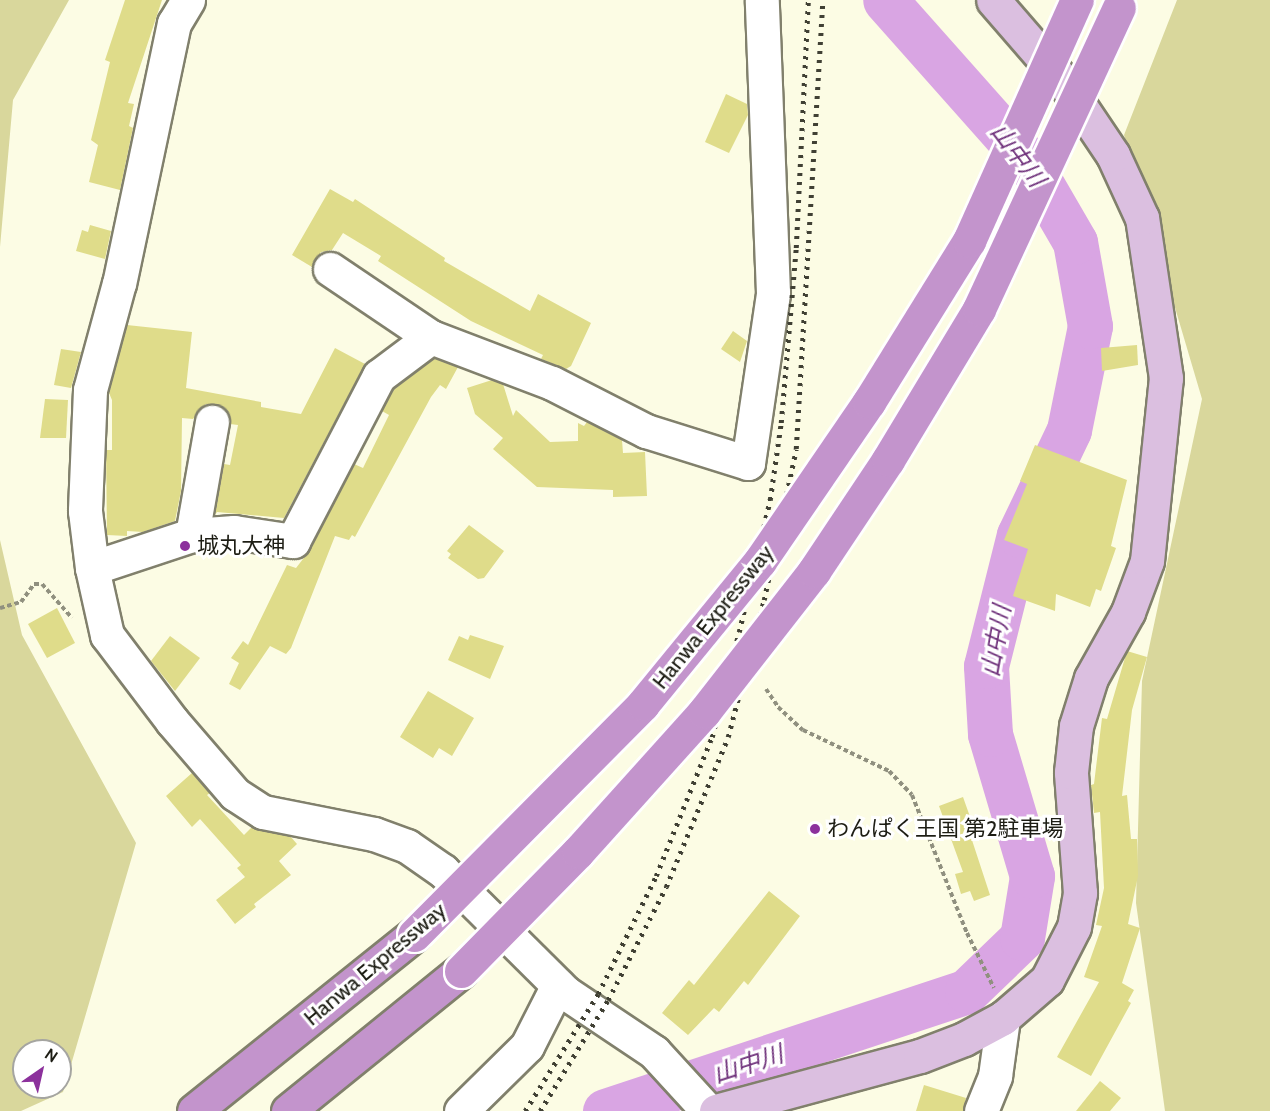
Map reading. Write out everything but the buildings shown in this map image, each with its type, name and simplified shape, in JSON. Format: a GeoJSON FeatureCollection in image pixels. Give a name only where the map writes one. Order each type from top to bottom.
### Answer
{"type":"FeatureCollection","features":[{"type":"Feature","properties":{"kind":"highway","name":"Hanwa Expressway"},"geometry":{"type":"LineString","coordinates":[[194,1111],[414,936],[643,704],[760,561],[869,402],[969,241],[1077,0]]}},
{"type":"Feature","properties":{"kind":"highway"},"geometry":{"type":"LineString","coordinates":[[288,1111],[461,971],[578,852],[704,711],[820,562],[888,460],[979,309],[1121,4]]}},
{"type":"Feature","properties":{"kind":"main road"},"geometry":{"type":"LineString","coordinates":[[706,1106],[920,1056],[999,1004],[1047,980],[1074,927],[1080,893],[1071,772],[1076,726],[1091,678],[1128,612],[1147,561],[1166,378],[1142,218],[1113,155],[1064,82],[993,0]]}},
{"type":"Feature","properties":{"kind":"street"},"geometry":{"type":"LineString","coordinates":[[188,0],[174,23],[119,284],[90,390],[85,511],[92,568],[107,635],[172,721],[235,794],[263,812],[374,834],[408,846],[443,871],[558,986],[654,1052],[706,1106]]}},
{"type":"Feature","properties":{"kind":"street"},"geometry":{"type":"LineString","coordinates":[[349,271],[431,337],[552,383],[646,431],[748,463],[773,293],[762,0]]}},
{"type":"Feature","properties":{"kind":"street"},"geometry":{"type":"LineString","coordinates":[[92,568],[192,535],[234,532],[293,541],[379,376],[431,337]]}},
{"type":"Feature","properties":{"kind":"street"},"geometry":{"type":"LineString","coordinates":[[192,535],[212,422]]}},
{"type":"Feature","properties":{"kind":"street"},"geometry":{"type":"LineString","coordinates":[[461,1111],[527,1046],[558,986]]}},
{"type":"Feature","properties":{"kind":"street"},"geometry":{"type":"LineString","coordinates":[[981,1111],[995,1076],[999,1004]]}},
{"type":"Feature","properties":{"kind":"path"},"geometry":{"type":"LineString","coordinates":[[0,608],[21,602],[34,584],[42,584],[76,622],[93,634],[107,635]]}},
{"type":"Feature","properties":{"kind":"path"},"geometry":{"type":"LineString","coordinates":[[766,689],[778,707],[803,730],[889,771],[912,795],[967,933],[999,1004]]}},
{"type":"Feature","properties":{"kind":"shaded area"},"geometry":{"type":"Polygon","coordinates":[[[0,0],[69,0],[13,100],[0,247],[0,0]]]}},
{"type":"Feature","properties":{"kind":"shaded area"},"geometry":{"type":"Polygon","coordinates":[[[1177,0],[1270,0],[1270,1111],[1165,1111],[1136,903],[1142,681],[1202,399],[1124,135],[1177,0]]]}},
{"type":"Feature","properties":{"kind":"shaded area"},"geometry":{"type":"Polygon","coordinates":[[[0,540],[22,635],[136,843],[72,1061],[72,1039],[12,1039],[12,1099],[48,1099],[21,1111],[0,1111],[0,540]]]}},
{"type":"Feature","properties":{"kind":"waterway","name":"山中川"},"geometry":{"type":"LineString","coordinates":[[605,1111],[967,991],[1022,938],[1032,876],[990,734],[986,666],[1019,535],[1069,430],[1090,326],[1075,242],[1028,161],[885,0]]}},
{"type":"Feature","properties":{"kind":"railway"},"geometry":{"type":"LineString","coordinates":[[525,1111],[598,994],[656,876],[712,737],[739,632],[770,500],[781,423],[796,248],[808,0]]}},
{"type":"Feature","properties":{"kind":"railway"},"geometry":{"type":"LineString","coordinates":[[540,1111],[608,1000],[666,887],[728,737],[764,600],[796,449],[823,0]]}},
{"type":"Feature","properties":{"kind":"place","name":"城丸大神"},"geometry":{"type":"Point","coordinates":[185,546]}},
{"type":"Feature","properties":{"kind":"place","name":"わんぱく王国 第2駐車場"},"geometry":{"type":"Point","coordinates":[815,829]}}]}
